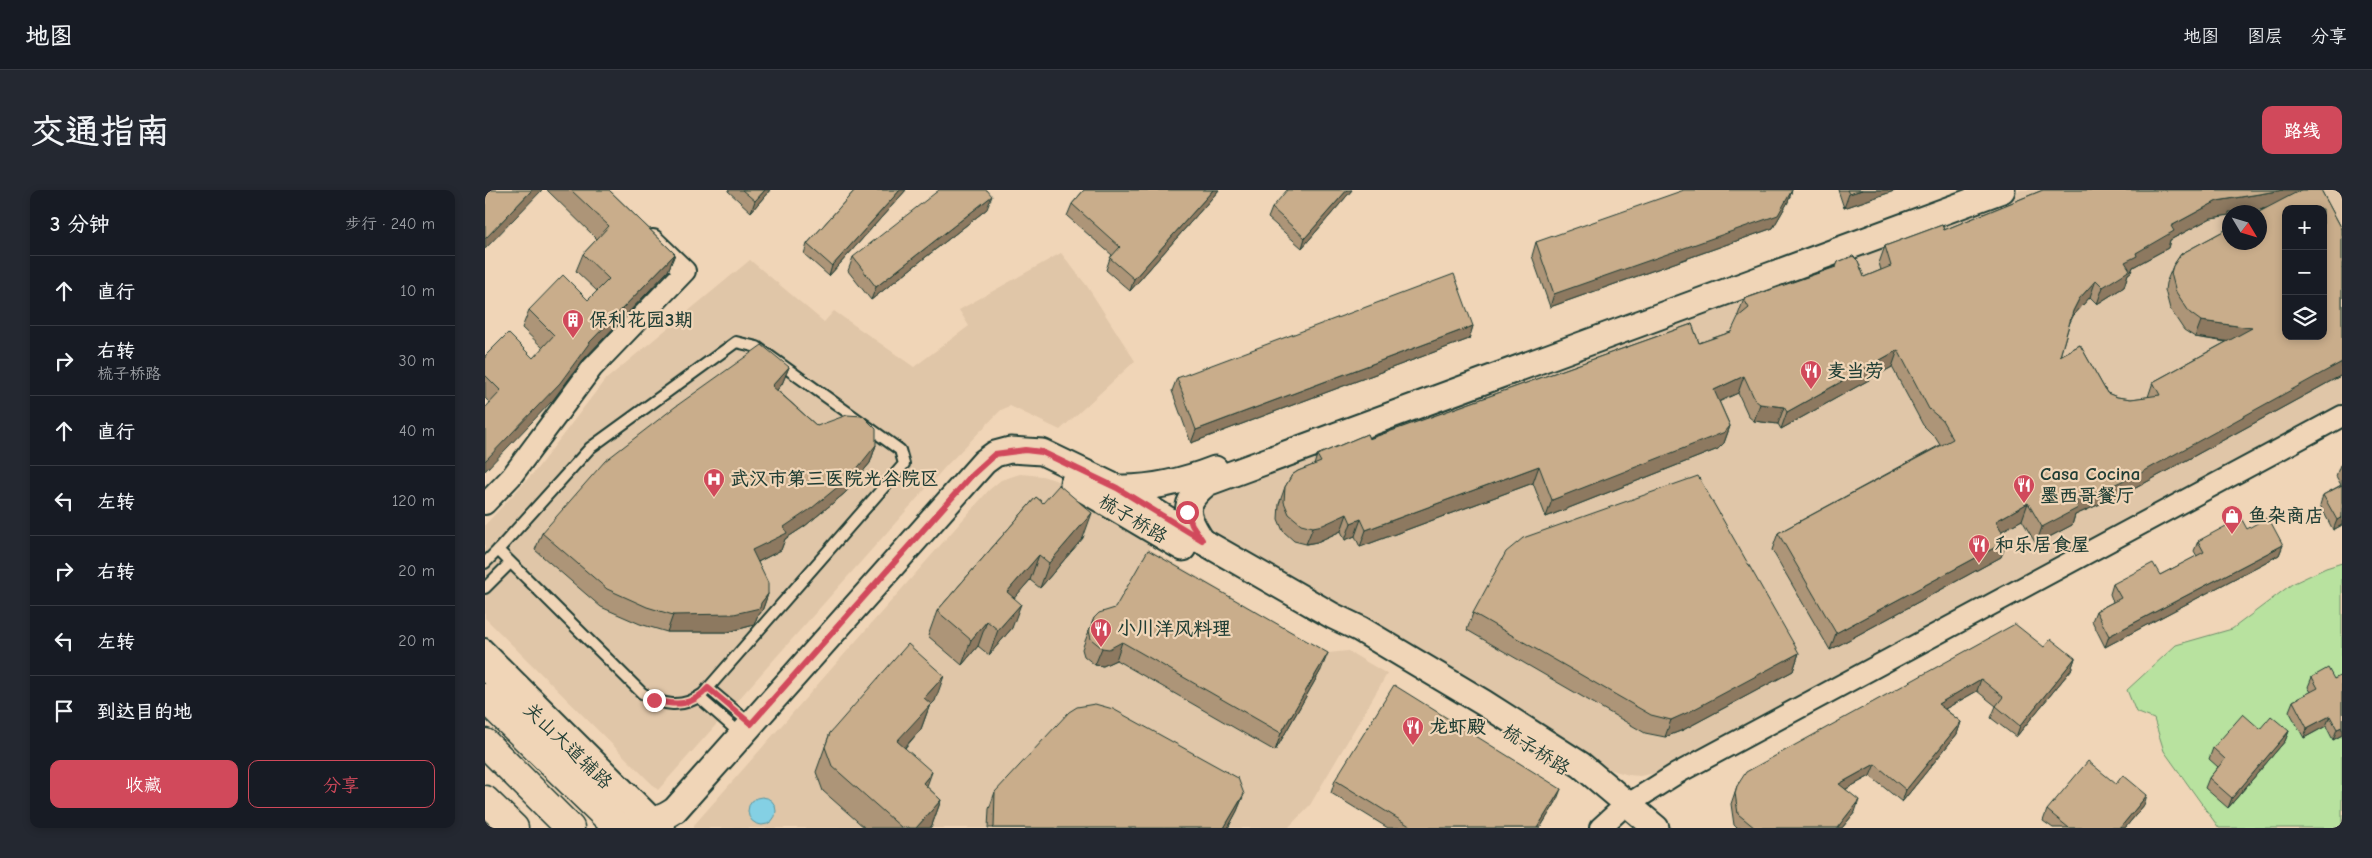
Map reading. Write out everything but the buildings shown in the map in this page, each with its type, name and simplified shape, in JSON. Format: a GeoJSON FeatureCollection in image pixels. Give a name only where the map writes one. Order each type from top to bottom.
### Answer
{"type":"FeatureCollection","features":[{"type":"Feature","properties":{"kind":"main road","name":"关山大道辅路"},"geometry":{"type":"LineString","coordinates":[[485,664],[652,824]]}},
{"type":"Feature","properties":{"kind":"main road"},"geometry":{"type":"LineString","coordinates":[[485,698],[556,768],[652,824]]}},
{"type":"Feature","properties":{"kind":"main road"},"geometry":{"type":"LineString","coordinates":[[485,743],[570,828]]}},
{"type":"Feature","properties":{"kind":"main road"},"geometry":{"type":"LineString","coordinates":[[485,800],[514,828]]}},
{"type":"Feature","properties":{"kind":"street"},"geometry":{"type":"LineString","coordinates":[[1117,488],[1136,488],[1194,477],[1967,190]]}},
{"type":"Feature","properties":{"kind":"street"},"geometry":{"type":"LineString","coordinates":[[1202,540],[1192,525],[1187,512],[1194,493],[1207,483],[2002,190]]}},
{"type":"Feature","properties":{"kind":"street"},"geometry":{"type":"LineString","coordinates":[[485,504],[511,477],[592,368],[685,271],[636,224]]}},
{"type":"Feature","properties":{"kind":"street"},"geometry":{"type":"LineString","coordinates":[[1635,818],[1677,774],[2342,416]]}},
{"type":"Feature","properties":{"kind":"street"},"geometry":{"type":"LineString","coordinates":[[1600,828],[1635,818],[1680,785],[2342,431]]}},
{"type":"Feature","properties":{"kind":"street","name":"梳子桥路"},"geometry":{"type":"LineString","coordinates":[[751,733],[972,475],[995,454],[1025,450],[1042,452],[1117,488],[1202,540],[1333,616],[1360,629],[1484,702],[1581,765],[1635,818]]}},
{"type":"Feature","properties":{"kind":"street","name":"梳子桥路"},"geometry":{"type":"LineString","coordinates":[[751,733],[983,480],[1004,465],[1032,462],[1043,464],[1056,470],[1076,485],[1308,621],[1353,641],[1477,712],[1574,774],[1635,818]]}},
{"type":"Feature","properties":{"kind":"street"},"geometry":{"type":"LineString","coordinates":[[652,824],[675,810],[751,733]]}},
{"type":"Feature","properties":{"kind":"lane"},"geometry":{"type":"LineString","coordinates":[[485,562],[600,440],[736,342],[757,346],[900,450],[904,464],[708,688],[691,702],[680,705],[654,700],[642,693],[497,550]]}},
{"type":"Feature","properties":{"kind":"lane"},"geometry":{"type":"LineString","coordinates":[[485,588],[511,562]]}},
{"type":"Feature","properties":{"kind":"lane"},"geometry":{"type":"LineString","coordinates":[[485,644],[652,824]]}},
{"type":"Feature","properties":{"kind":"lane"},"geometry":{"type":"LineString","coordinates":[[708,688],[751,733]]}},
{"type":"Feature","properties":{"kind":"lane"},"geometry":{"type":"LineString","coordinates":[[699,697],[751,733]]}},
{"type":"Feature","properties":{"kind":"shaded area"},"geometry":{"type":"Polygon","coordinates":[[[2020,190],[2342,190],[2342,411],[1667,771],[1640,776],[1608,769],[1450,672],[1202,528],[1199,504],[1212,485],[2020,190]]]}},
{"type":"Feature","properties":{"kind":"shaded area","name":"武汉市第三医院光谷院区"},"geometry":{"type":"Polygon","coordinates":[[[1061,253],[1087,286],[1135,361],[1060,430],[1010,406],[1001,410],[946,466],[658,790],[485,618],[485,525],[536,470],[604,381],[750,260],[824,322],[834,311],[914,367],[969,326],[959,310],[1061,253]]]}},
{"type":"Feature","properties":{"kind":"shaded area"},"geometry":{"type":"Polygon","coordinates":[[[1020,474],[1042,476],[1055,480],[1151,535],[1150,549],[1328,653],[1348,651],[1387,674],[1310,805],[1288,828],[694,828],[694,825],[989,490],[1001,480],[1020,474]]]}},
{"type":"Feature","properties":{"kind":"green space"},"geometry":{"type":"Polygon","coordinates":[[[2342,563],[2342,828],[2219,828],[2164,751],[2154,719],[2136,712],[2127,690],[2176,645],[2232,629],[2292,584],[2326,568],[2342,563]]]}},
{"type":"Feature","properties":{"kind":"water"},"geometry":{"type":"Polygon","coordinates":[[[762,797],[772,801],[776,811],[772,821],[762,825],[752,821],[748,811],[752,801],[762,797]]]}},
{"type":"Feature","properties":{"kind":"place","name":"保利花园3期"},"geometry":{"type":"Point","coordinates":[573,339]}},
{"type":"Feature","properties":{"kind":"place","name":"麦当劳"},"geometry":{"type":"Point","coordinates":[1811,390]}},
{"type":"Feature","properties":{"kind":"place","name":"武汉市第三医院光谷院区"},"geometry":{"type":"Point","coordinates":[714,498]}},
{"type":"Feature","properties":{"kind":"place","name":"Casa Cocina 墨西哥餐厅"},"geometry":{"type":"Point","coordinates":[2024,504]}},
{"type":"Feature","properties":{"kind":"place","name":"鱼杂商店"},"geometry":{"type":"Point","coordinates":[2232,535]}},
{"type":"Feature","properties":{"kind":"place","name":"和乐居食屋"},"geometry":{"type":"Point","coordinates":[1979,564]}},
{"type":"Feature","properties":{"kind":"place","name":"小川洋风料理"},"geometry":{"type":"Point","coordinates":[1101,648]}},
{"type":"Feature","properties":{"kind":"place","name":"龙虾殿"},"geometry":{"type":"Point","coordinates":[1413,746]}},
{"type":"Feature","properties":{"kind":"route"},"geometry":{"type":"LineString","coordinates":[[654,700],[680,705],[691,702],[708,688],[751,724],[972,475],[984,462],[995,454],[1010,450],[1042,452],[1117,488],[1202,540],[1192,525],[1187,512]]}}]}
